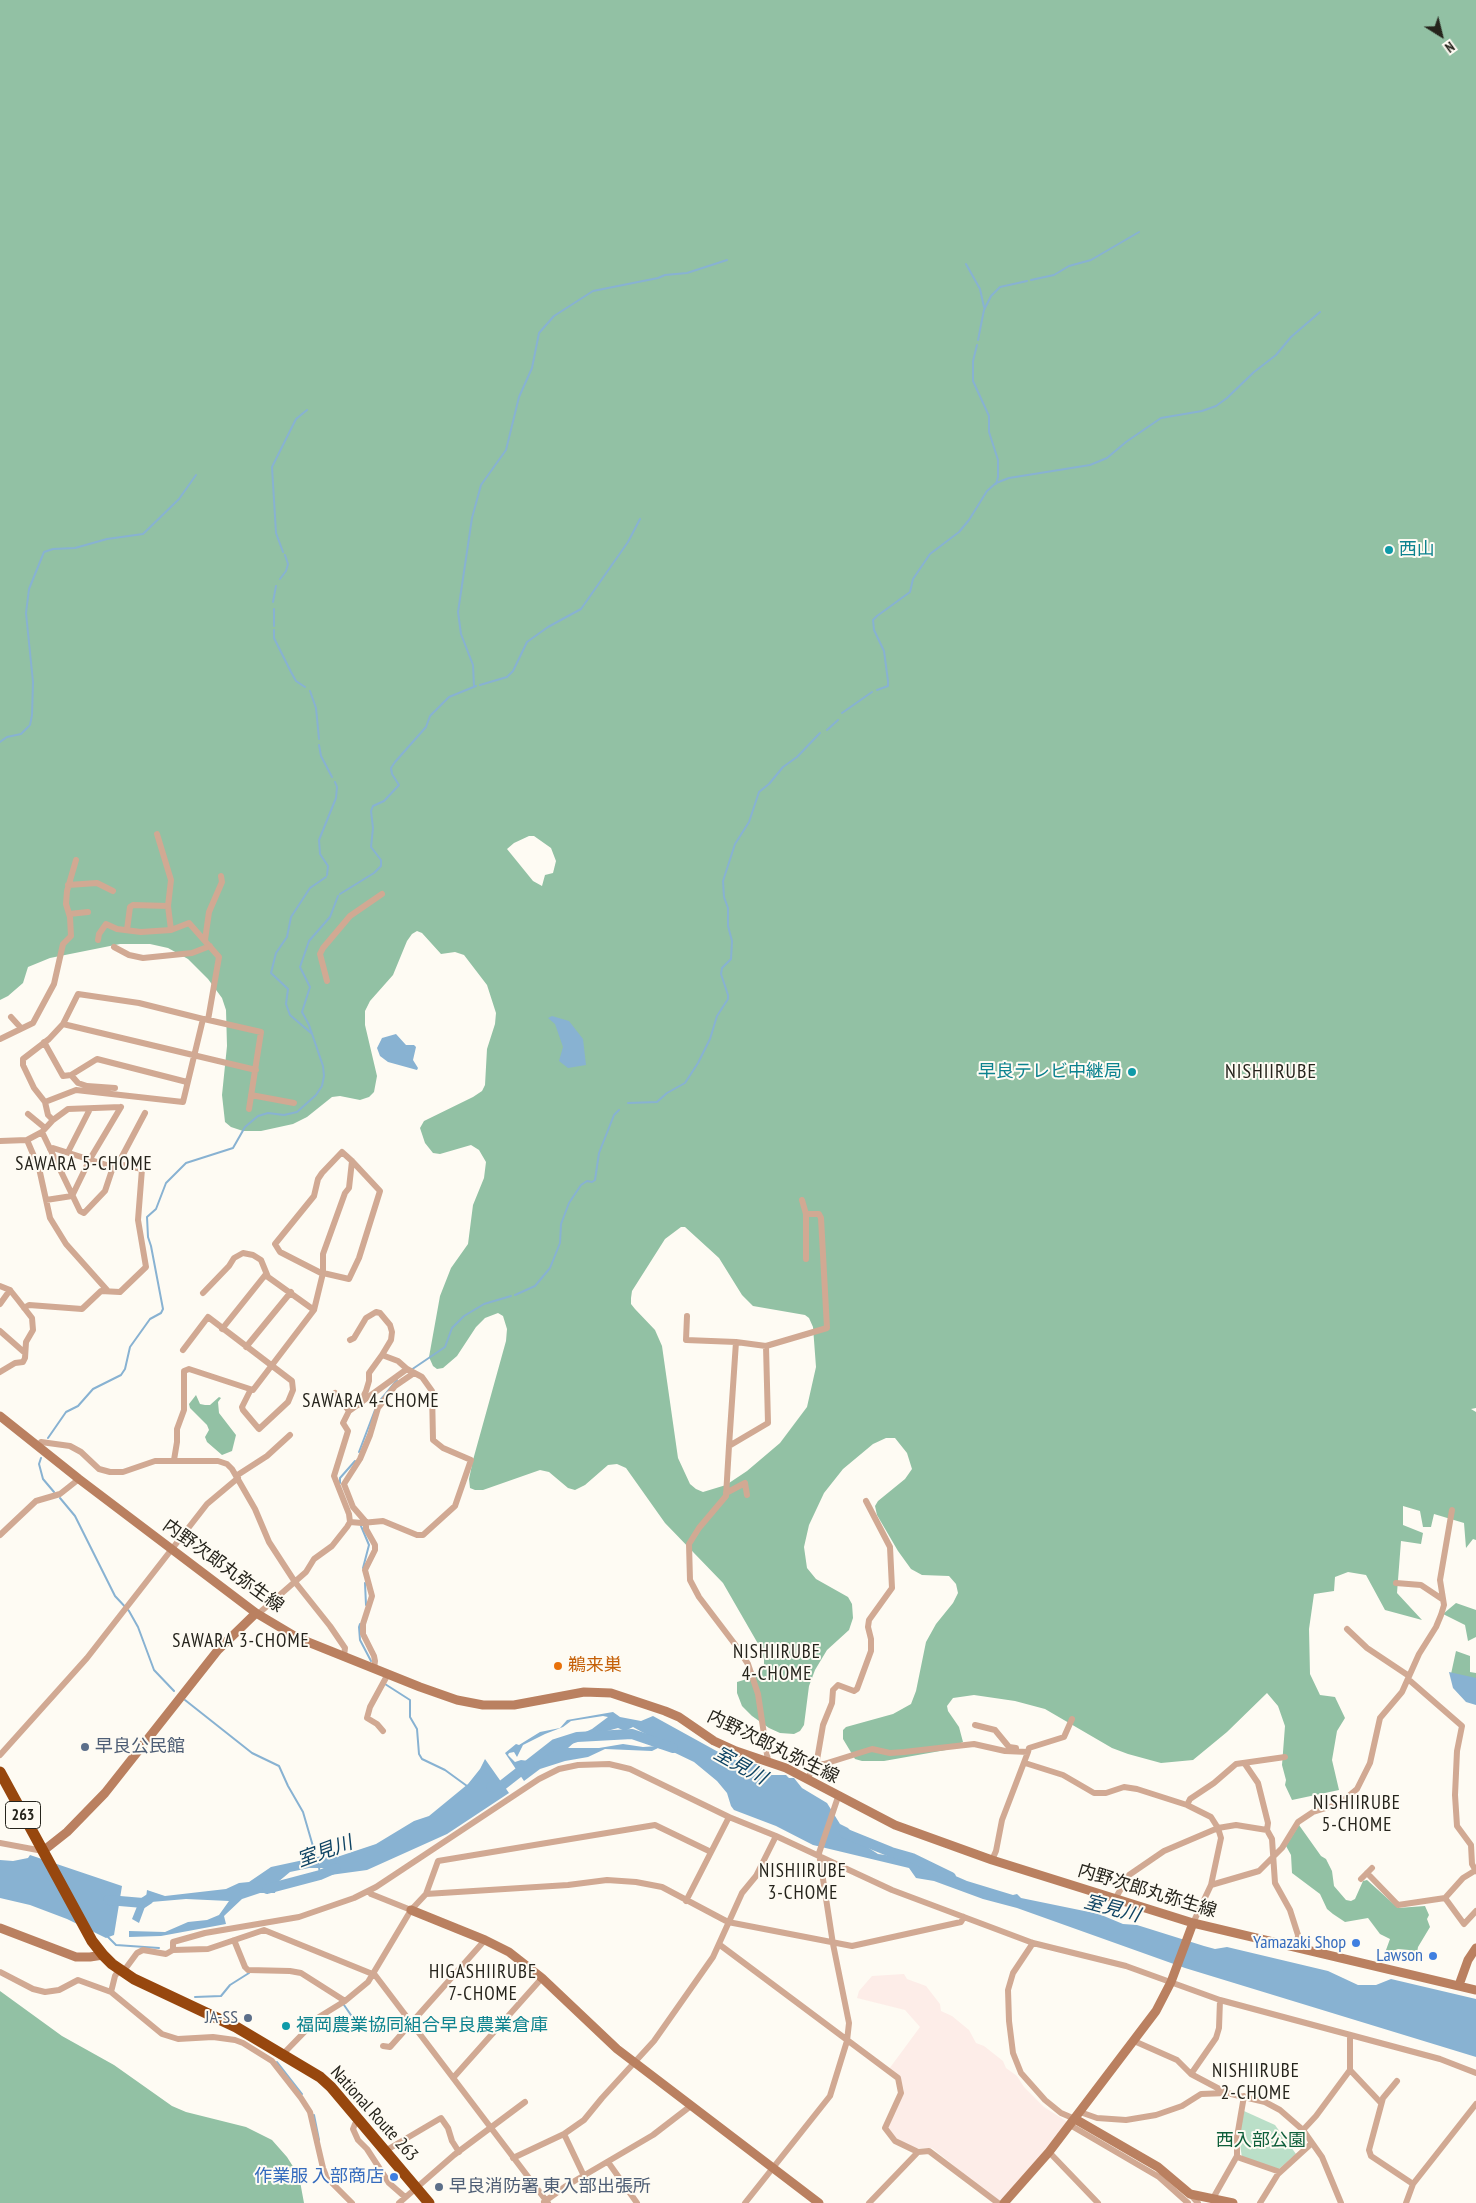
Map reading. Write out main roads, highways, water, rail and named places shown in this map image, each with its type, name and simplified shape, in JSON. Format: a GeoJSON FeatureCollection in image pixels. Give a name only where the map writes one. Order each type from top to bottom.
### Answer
{"type":"FeatureCollection","features":[{"type":"Feature","properties":{"kind":"highway","name":"National Route 263"},"geometry":{"type":"LineString","coordinates":[[0,1772],[92,1941],[103,1955],[121,1971],[149,1988],[228,2023],[277,2056],[326,2082],[429,2203]]}},
{"type":"Feature","properties":{"kind":"main road","name":"内野次郎丸弥生線"},"geometry":{"type":"LineString","coordinates":[[0,1416],[79,1479],[257,1614],[298,1638],[374,1668],[387,1677],[457,1700],[483,1705],[514,1705],[584,1692],[611,1693],[666,1710],[714,1741],[808,1778],[837,1799],[894,1825],[992,1860],[1115,1899],[1192,1927],[1297,1948],[1476,1990]]}},
{"type":"Feature","properties":{"kind":"main road"},"geometry":{"type":"LineString","coordinates":[[45,1854],[82,1819],[218,1650],[257,1614]]}},
{"type":"Feature","properties":{"kind":"main road"},"geometry":{"type":"LineString","coordinates":[[411,1910],[485,1940],[509,1952],[542,1978],[596,2030],[635,2062],[819,2203]]}},
{"type":"Feature","properties":{"kind":"main road"},"geometry":{"type":"LineString","coordinates":[[1004,2203],[1049,2152],[1156,2011],[1172,1979],[1192,1927]]}},
{"type":"Feature","properties":{"kind":"main road"},"geometry":{"type":"LineString","coordinates":[[0,1928],[76,1957],[103,1955]]}},
{"type":"Feature","properties":{"kind":"main road"},"geometry":{"type":"LineString","coordinates":[[1459,1985],[1468,1960],[1476,1948]]}},
{"type":"Feature","properties":{"kind":"main road"},"geometry":{"type":"LineString","coordinates":[[1075,2119],[1158,2167],[1189,2198],[1233,2203]]}},
{"type":"Feature","properties":{"kind":"water"},"geometry":{"type":"Polygon","coordinates":[[[552,1016],[569,1021],[583,1039],[586,1065],[568,1068],[559,1061],[563,1047],[555,1024],[548,1018],[552,1016]]]}},
{"type":"Feature","properties":{"kind":"water"},"geometry":{"type":"Polygon","coordinates":[[[396,1034],[406,1045],[414,1045],[416,1047],[413,1060],[418,1068],[417,1070],[388,1062],[380,1056],[377,1048],[382,1038],[396,1034]]]}},
{"type":"Feature","properties":{"kind":"water"},"geometry":{"type":"Polygon","coordinates":[[[1449,1672],[1476,1678],[1476,1705],[1466,1702],[1453,1688],[1449,1672]]]}},
{"type":"Feature","properties":{"kind":"water"},"geometry":{"type":"Polygon","coordinates":[[[613,1712],[620,1717],[641,1721],[653,1716],[731,1759],[761,1765],[763,1770],[772,1775],[786,1775],[789,1778],[794,1778],[802,1788],[827,1803],[840,1824],[848,1828],[861,1843],[878,1854],[907,1858],[937,1872],[940,1870],[944,1871],[967,1881],[1013,1895],[1017,1894],[1021,1898],[1099,1914],[1123,1924],[1137,1925],[1215,1949],[1227,1947],[1328,1971],[1358,1985],[1376,1985],[1391,1979],[1476,1999],[1476,2057],[1185,1968],[1017,1908],[983,1899],[934,1881],[916,1878],[909,1868],[813,1845],[776,1826],[734,1810],[727,1793],[717,1781],[694,1762],[669,1750],[658,1748],[652,1751],[605,1749],[588,1757],[565,1761],[540,1769],[524,1781],[505,1753],[516,1744],[519,1745],[540,1732],[560,1728],[567,1720],[613,1712]],[[603,1716],[571,1721],[563,1727],[523,1745],[517,1757],[514,1752],[508,1755],[515,1762],[521,1760],[536,1762],[559,1744],[592,1729],[608,1717],[603,1716]],[[633,1727],[625,1731],[618,1728],[578,1739],[568,1748],[599,1748],[623,1744],[643,1747],[659,1746],[660,1742],[633,1727]]]}},
{"type":"Feature","properties":{"kind":"water"},"geometry":{"type":"Polygon","coordinates":[[[485,1759],[509,1793],[447,1834],[367,1870],[323,1876],[326,1868],[309,1868],[290,1872],[278,1882],[275,1893],[260,1893],[242,1899],[224,1916],[226,1924],[161,1936],[129,1937],[129,1931],[165,1932],[188,1922],[207,1920],[219,1915],[229,1901],[186,1899],[151,1902],[146,1904],[139,1923],[132,1919],[140,1899],[146,1898],[147,1890],[165,1896],[226,1889],[239,1883],[249,1882],[271,1867],[322,1856],[340,1856],[376,1844],[414,1821],[429,1816],[468,1784],[485,1759]]]}},
{"type":"Feature","properties":{"kind":"water"},"geometry":{"type":"Polygon","coordinates":[[[30,1855],[122,1886],[114,1935],[106,1938],[67,1919],[30,1905],[0,1898],[0,1860],[13,1861],[28,1858],[30,1855]]]}},
{"type":"Feature","properties":{"kind":"waterway"},"geometry":{"type":"LineString","coordinates":[[1031,280],[1054,275],[1069,266],[1091,260],[1139,232]]}},
{"type":"Feature","properties":{"kind":"waterway"},"geometry":{"type":"LineString","coordinates":[[474,686],[473,665],[461,634],[458,612],[472,518],[481,485],[506,450],[519,397],[532,368],[539,333],[554,316],[593,291],[665,275],[687,273],[727,260]]}},
{"type":"Feature","properties":{"kind":"waterway"},"geometry":{"type":"LineString","coordinates":[[966,264],[980,289],[984,307]]}},
{"type":"Feature","properties":{"kind":"waterway"},"geometry":{"type":"LineString","coordinates":[[978,340],[984,310],[991,296],[1000,287],[1027,281]]}},
{"type":"Feature","properties":{"kind":"waterway"},"geometry":{"type":"LineString","coordinates":[[877,690],[888,686],[888,681],[884,651],[874,630],[873,620],[910,592],[913,579],[930,554],[959,532],[987,491],[996,483],[1009,478],[1090,465],[1107,458],[1126,442],[1161,418],[1202,411],[1216,406],[1276,355],[1291,337],[1320,312]]}},
{"type":"Feature","properties":{"kind":"waterway"},"geometry":{"type":"LineString","coordinates":[[977,345],[973,361],[973,381],[989,416],[989,432],[998,460],[996,484]]}},
{"type":"Feature","properties":{"kind":"waterway"},"geometry":{"type":"LineString","coordinates":[[283,552],[276,533],[272,467],[296,419],[307,410]]}},
{"type":"Feature","properties":{"kind":"waterway"},"geometry":{"type":"LineString","coordinates":[[30,725],[33,682],[26,613],[29,589],[44,552],[53,549],[75,548],[107,539],[143,534],[179,499],[196,475]]}},
{"type":"Feature","properties":{"kind":"waterway"},"geometry":{"type":"LineString","coordinates":[[480,685],[507,677],[513,671],[527,642],[548,627],[581,609],[628,542],[640,519]]}},
{"type":"Feature","properties":{"kind":"waterway"},"geometry":{"type":"LineString","coordinates":[[280,579],[286,571],[288,564],[285,555]]}},
{"type":"Feature","properties":{"kind":"waterway"},"geometry":{"type":"LineString","coordinates":[[273,602],[276,586]]}},
{"type":"Feature","properties":{"kind":"waterway"},"geometry":{"type":"LineString","coordinates":[[274,609],[274,626]]}},
{"type":"Feature","properties":{"kind":"waterway"},"geometry":{"type":"LineString","coordinates":[[274,630],[274,638],[291,672],[296,681],[305,687]]}},
{"type":"Feature","properties":{"kind":"waterway"},"geometry":{"type":"LineString","coordinates":[[340,894],[374,873],[381,866],[381,860],[371,847],[373,828],[371,811],[373,806],[384,801],[399,785],[392,774],[391,768],[426,727],[430,716],[449,697],[476,686]]}},
{"type":"Feature","properties":{"kind":"waterway"},"geometry":{"type":"LineString","coordinates":[[310,691],[316,708],[319,739]]}},
{"type":"Feature","properties":{"kind":"waterway"},"geometry":{"type":"LineString","coordinates":[[842,713],[872,692]]}},
{"type":"Feature","properties":{"kind":"waterway"},"geometry":{"type":"LineString","coordinates":[[827,730],[838,720]]}},
{"type":"Feature","properties":{"kind":"waterway"},"geometry":{"type":"LineString","coordinates":[[0,742],[7,737],[21,734],[29,726]]}},
{"type":"Feature","properties":{"kind":"waterway"},"geometry":{"type":"LineString","coordinates":[[628,1103],[657,1102],[667,1093],[685,1083],[698,1063],[710,1039],[717,1016],[728,999],[721,974],[722,968],[731,959],[732,941],[728,926],[728,908],[724,897],[723,881],[735,844],[749,822],[759,792],[820,733]]}},
{"type":"Feature","properties":{"kind":"waterway"},"geometry":{"type":"LineString","coordinates":[[319,745],[321,756],[332,777]]}},
{"type":"Feature","properties":{"kind":"waterway"},"geometry":{"type":"LineString","coordinates":[[327,875],[328,866],[320,854],[319,840],[336,798],[337,787],[335,782]]}},
{"type":"Feature","properties":{"kind":"waterway"},"geometry":{"type":"LineString","coordinates":[[311,1033],[290,1015],[286,1004],[288,989],[271,973],[276,953],[287,937],[291,917],[310,888],[326,877]]}},
{"type":"Feature","properties":{"kind":"waterway"},"geometry":{"type":"LineString","coordinates":[[48,1438],[66,1412],[78,1406],[93,1389],[121,1375],[125,1369],[130,1347],[150,1319],[161,1313],[163,1309],[148,1237],[147,1217],[156,1209],[166,1183],[186,1163],[233,1148],[245,1127],[258,1116],[268,1113],[284,1115],[297,1112],[316,1095],[322,1086],[323,1066],[309,1025],[302,1012],[310,987],[300,967],[309,941],[330,917],[338,896]]}},
{"type":"Feature","properties":{"kind":"waterway"},"geometry":{"type":"LineString","coordinates":[[515,1295],[535,1286],[550,1268],[560,1243],[561,1224],[569,1203],[581,1185],[587,1181],[592,1182],[595,1180],[599,1153],[614,1115],[619,1110]]}},
{"type":"Feature","properties":{"kind":"waterway"},"geometry":{"type":"LineString","coordinates":[[411,1370],[445,1347],[452,1328],[464,1316],[484,1304],[511,1296]]}},
{"type":"Feature","properties":{"kind":"waterway"},"geometry":{"type":"LineString","coordinates":[[378,1403],[397,1380]]}},
{"type":"Feature","properties":{"kind":"waterway"},"geometry":{"type":"LineString","coordinates":[[359,1452],[375,1410]]}},
{"type":"Feature","properties":{"kind":"waterway"},"geometry":{"type":"LineString","coordinates":[[41,1458],[39,1464],[43,1479],[54,1492]]}},
{"type":"Feature","properties":{"kind":"waterway"},"geometry":{"type":"LineString","coordinates":[[340,1483],[340,1478],[355,1461]]}},
{"type":"Feature","properties":{"kind":"waterway"},"geometry":{"type":"LineString","coordinates":[[60,1498],[75,1516],[115,1596],[129,1611],[138,1627],[154,1670],[174,1691]]}},
{"type":"Feature","properties":{"kind":"waterway"},"geometry":{"type":"LineString","coordinates":[[361,1526],[369,1545],[363,1568]]}},
{"type":"Feature","properties":{"kind":"waterway"},"geometry":{"type":"LineString","coordinates":[[365,1583],[366,1605]]}},
{"type":"Feature","properties":{"kind":"waterway"},"geometry":{"type":"LineString","coordinates":[[360,1624],[360,1640],[371,1661]]}},
{"type":"Feature","properties":{"kind":"waterway"},"geometry":{"type":"LineString","coordinates":[[385,1684],[410,1700],[410,1717],[417,1729],[419,1754],[422,1759],[445,1770],[467,1786]]}},
{"type":"Feature","properties":{"kind":"waterway"},"geometry":{"type":"LineString","coordinates":[[185,1700],[252,1753],[279,1766],[303,1812],[317,1860]]}},
{"type":"Feature","properties":{"kind":"waterway","name":"室見川"},"geometry":{"type":"LineString","coordinates":[[491,1787],[500,1787],[555,1744],[577,1737],[632,1734],[673,1748]]}},
{"type":"Feature","properties":{"kind":"waterway","name":"室見川"},"geometry":{"type":"LineString","coordinates":[[844,1833],[891,1852],[912,1858],[951,1877]]}},
{"type":"Feature","properties":{"kind":"waterway","name":"室見川"},"geometry":{"type":"LineString","coordinates":[[319,1867],[320,1875]]}},
{"type":"Feature","properties":{"kind":"waterway","name":"室見川"},"geometry":{"type":"LineString","coordinates":[[267,1889],[320,1875],[336,1868]]}},
{"type":"Feature","properties":{"kind":"waterway","name":"室見川"},"geometry":{"type":"LineString","coordinates":[[108,1900],[143,1903],[149,1899]]}},
{"type":"Feature","properties":{"kind":"waterway"},"geometry":{"type":"LineString","coordinates":[[107,1936],[116,1945],[159,1948]]}},
{"type":"Feature","properties":{"kind":"waterway"},"geometry":{"type":"LineString","coordinates":[[195,1997],[221,1996],[230,1985],[249,1973]]}},
{"type":"Feature","properties":{"kind":"waterway"},"geometry":{"type":"LineString","coordinates":[[344,2005],[362,2031]]}},
{"type":"Feature","properties":{"kind":"waterway"},"geometry":{"type":"LineString","coordinates":[[277,2062],[302,2094]]}},
{"type":"Feature","properties":{"kind":"waterway"},"geometry":{"type":"LineString","coordinates":[[314,2115],[319,2140]]}},
{"type":"Feature","properties":{"kind":"place","name":"西山"},"geometry":{"type":"Point","coordinates":[1389,550]}},
{"type":"Feature","properties":{"kind":"place","name":"早良テレビ中継局"},"geometry":{"type":"Point","coordinates":[1132,1072]}},
{"type":"Feature","properties":{"kind":"place","name":"鵜来巣"},"geometry":{"type":"Point","coordinates":[558,1666]}},
{"type":"Feature","properties":{"kind":"place","name":"早良公民館"},"geometry":{"type":"Point","coordinates":[85,1747]}},
{"type":"Feature","properties":{"kind":"place","name":"Yamazaki Shop"},"geometry":{"type":"Point","coordinates":[1356,1943]}},
{"type":"Feature","properties":{"kind":"place","name":"Lawson"},"geometry":{"type":"Point","coordinates":[1433,1956]}},
{"type":"Feature","properties":{"kind":"place","name":"JA-SS"},"geometry":{"type":"Point","coordinates":[248,2018]}},
{"type":"Feature","properties":{"kind":"place","name":"福岡農業協同組合早良農業倉庫"},"geometry":{"type":"Point","coordinates":[286,2026]}},
{"type":"Feature","properties":{"kind":"place","name":"作業服 入部商店"},"geometry":{"type":"Point","coordinates":[394,2177]}},
{"type":"Feature","properties":{"kind":"place","name":"早良消防署 東入部出張所"},"geometry":{"type":"Point","coordinates":[439,2187]}},
{"type":"Feature","properties":{"kind":"district","name":"NISHIIRUBE"},"geometry":{"type":"Point","coordinates":[1271,1072]}},
{"type":"Feature","properties":{"kind":"district","name":"SAWARA 5-CHOME"},"geometry":{"type":"Point","coordinates":[84,1165]}},
{"type":"Feature","properties":{"kind":"district","name":"SAWARA 4-CHOME"},"geometry":{"type":"Point","coordinates":[371,1402]}},
{"type":"Feature","properties":{"kind":"district","name":"SAWARA 3-CHOME"},"geometry":{"type":"Point","coordinates":[241,1642]}},
{"type":"Feature","properties":{"kind":"district","name":"NISHIIRUBE 4-CHOME"},"geometry":{"type":"Point","coordinates":[777,1664]}},
{"type":"Feature","properties":{"kind":"district","name":"NISHIIRUBE 5-CHOME"},"geometry":{"type":"Point","coordinates":[1357,1815]}},
{"type":"Feature","properties":{"kind":"district","name":"NISHIIRUBE 3-CHOME"},"geometry":{"type":"Point","coordinates":[803,1883]}},
{"type":"Feature","properties":{"kind":"district","name":"HIGASHIIRUBE 7-CHOME"},"geometry":{"type":"Point","coordinates":[483,1984]}},
{"type":"Feature","properties":{"kind":"district","name":"NISHIIRUBE 2-CHOME"},"geometry":{"type":"Point","coordinates":[1256,2083]}},
{"type":"Feature","properties":{"kind":"park label","name":"西入部公園"},"geometry":{"type":"Point","coordinates":[1261,2141]}}]}
